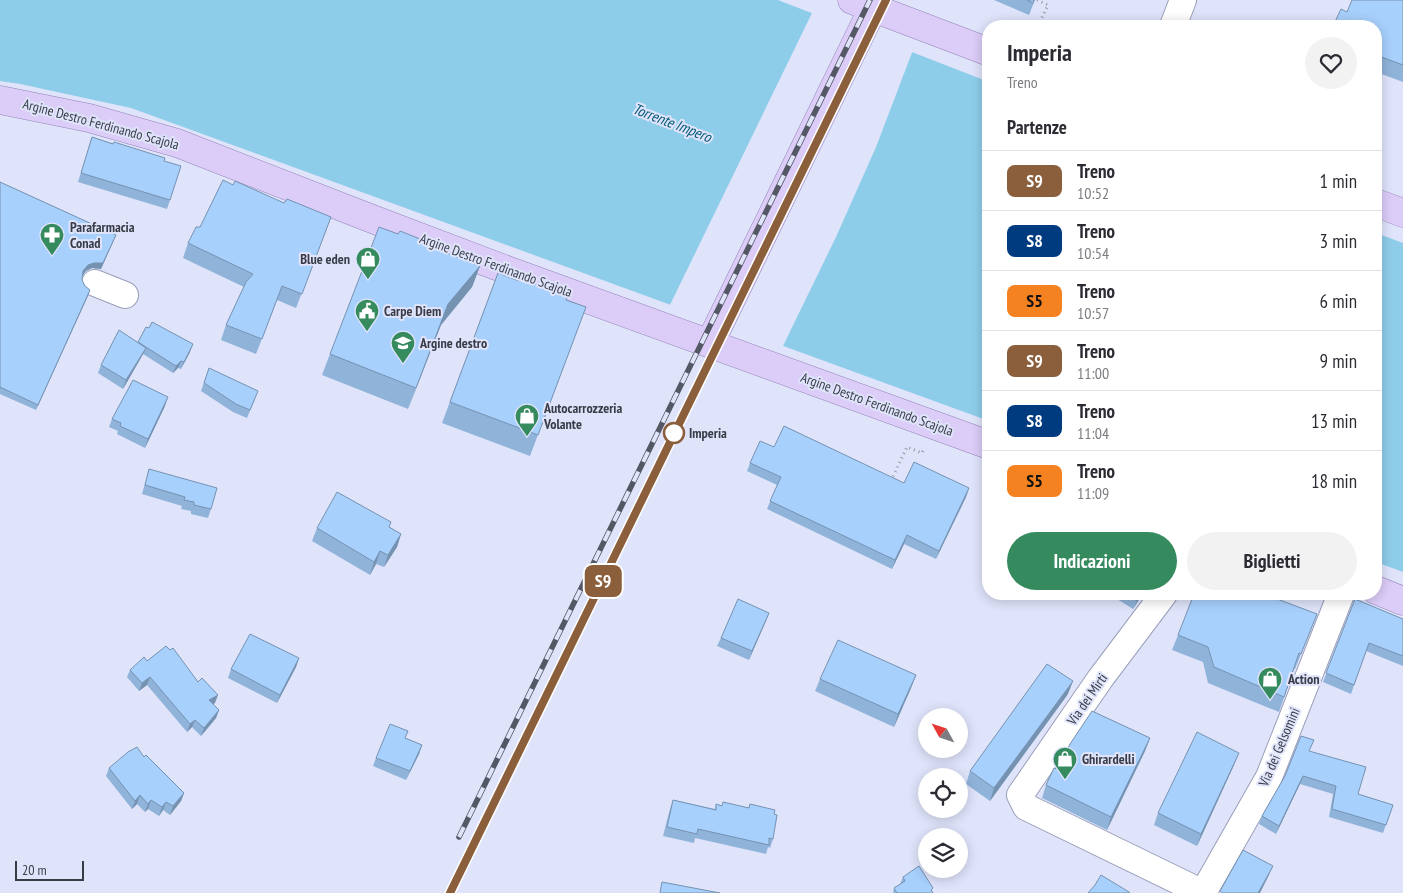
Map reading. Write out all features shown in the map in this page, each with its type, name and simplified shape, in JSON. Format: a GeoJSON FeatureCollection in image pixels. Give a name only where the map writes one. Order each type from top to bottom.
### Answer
{"type":"FeatureCollection","features":[{"type":"Feature","properties":{"kind":"main road"},"geometry":{"type":"LineString","coordinates":[[710,343],[862,4],[982,49]]}},
{"type":"Feature","properties":{"kind":"main road","name":"Argine Destro Ferdinando Scajola"},"geometry":{"type":"LineString","coordinates":[[0,100],[89,118],[177,143],[375,220],[982,442]]}},
{"type":"Feature","properties":{"kind":"main road"},"geometry":{"type":"LineString","coordinates":[[1382,205],[1403,213]]}},
{"type":"Feature","properties":{"kind":"main road"},"geometry":{"type":"LineString","coordinates":[[1382,592],[1403,600]]}},
{"type":"Feature","properties":{"kind":"street"},"geometry":{"type":"LineString","coordinates":[[1176,20],[1184,0]]}},
{"type":"Feature","properties":{"kind":"street"},"geometry":{"type":"LineString","coordinates":[[95,283],[125,295]]}},
{"type":"Feature","properties":{"kind":"street","name":"Via dei Mirti"},"geometry":{"type":"LineString","coordinates":[[1159,600],[1100,679],[1020,795],[1026,807],[1203,893]]}},
{"type":"Feature","properties":{"kind":"street","name":"Via dei Gelsomini"},"geometry":{"type":"LineString","coordinates":[[1203,893],[1269,777],[1339,600]]}},
{"type":"Feature","properties":{"kind":"path"},"geometry":{"type":"LineString","coordinates":[[1037,0],[1048,5],[1041,20]]}},
{"type":"Feature","properties":{"kind":"path"},"geometry":{"type":"LineString","coordinates":[[888,486],[907,447],[922,453],[924,448]]}},
{"type":"Feature","properties":{"kind":"water","name":"Torrente Impero"},"geometry":{"type":"Polygon","coordinates":[[[0,0],[778,0],[982,79],[982,418],[131,108],[0,81],[0,0]]]}},
{"type":"Feature","properties":{"kind":"water"},"geometry":{"type":"Polygon","coordinates":[[[1382,235],[1403,243],[1403,572],[1382,564],[1382,235]]]}},
{"type":"Feature","properties":{"kind":"pier"},"geometry":{"type":"Polygon","coordinates":[[[813,11],[913,50],[876,147],[836,237],[782,348],[669,307],[813,11]]]}},
{"type":"Feature","properties":{"kind":"building"},"geometry":{"type":"Polygon","coordinates":[[[1352,0],[1403,0],[1403,65],[1382,57],[1382,20],[1336,20],[1341,9],[1347,12],[1352,0]]]}},
{"type":"Feature","properties":{"kind":"building"},"geometry":{"type":"Polygon","coordinates":[[[92,137],[165,158],[164,161],[181,166],[170,200],[81,173],[92,137]]]}},
{"type":"Feature","properties":{"kind":"building"},"geometry":{"type":"Polygon","coordinates":[[[223,180],[233,185],[235,181],[284,203],[287,199],[331,217],[302,294],[282,286],[262,339],[226,325],[246,282],[253,274],[188,243],[196,227],[200,227],[223,180]]]}},
{"type":"Feature","properties":{"kind":"building"},"geometry":{"type":"Polygon","coordinates":[[[0,182],[116,235],[103,263],[88,265],[83,271],[82,280],[90,290],[38,405],[0,387],[0,182]]]}},
{"type":"Feature","properties":{"kind":"building"},"geometry":{"type":"Polygon","coordinates":[[[379,227],[398,234],[400,231],[448,250],[447,253],[480,266],[448,304],[416,388],[330,354],[379,227]]]}},
{"type":"Feature","properties":{"kind":"building"},"geometry":{"type":"Polygon","coordinates":[[[498,273],[519,281],[519,278],[568,296],[566,300],[586,307],[538,435],[450,402],[498,273]]]}},
{"type":"Feature","properties":{"kind":"building"},"geometry":{"type":"Polygon","coordinates":[[[152,322],[193,344],[184,362],[181,361],[176,366],[138,342],[146,327],[149,328],[152,322]]]}},
{"type":"Feature","properties":{"kind":"building"},"geometry":{"type":"Polygon","coordinates":[[[119,330],[146,348],[126,380],[101,365],[119,330]]]}},
{"type":"Feature","properties":{"kind":"building"},"geometry":{"type":"Polygon","coordinates":[[[209,368],[258,391],[250,410],[236,404],[204,383],[209,368]]]}},
{"type":"Feature","properties":{"kind":"building"},"geometry":{"type":"Polygon","coordinates":[[[133,380],[168,397],[148,439],[120,426],[121,423],[112,419],[133,380]]]}},
{"type":"Feature","properties":{"kind":"building"},"geometry":{"type":"Polygon","coordinates":[[[784,426],[904,483],[914,462],[969,488],[939,551],[907,535],[895,560],[770,501],[781,477],[750,463],[760,441],[774,447],[784,426]]]}},
{"type":"Feature","properties":{"kind":"building"},"geometry":{"type":"Polygon","coordinates":[[[149,469],[217,488],[211,509],[194,505],[194,502],[184,500],[185,497],[145,485],[149,469]]]}},
{"type":"Feature","properties":{"kind":"building"},"geometry":{"type":"Polygon","coordinates":[[[337,492],[391,522],[389,527],[401,534],[388,555],[380,551],[374,562],[317,528],[337,492]]]}},
{"type":"Feature","properties":{"kind":"building"},"geometry":{"type":"Polygon","coordinates":[[[738,599],[769,613],[752,651],[721,638],[738,599]]]}},
{"type":"Feature","properties":{"kind":"building"},"geometry":{"type":"Polygon","coordinates":[[[1192,600],[1280,600],[1317,614],[1301,654],[1299,653],[1284,697],[1214,667],[1208,647],[1178,635],[1192,600]]]}},
{"type":"Feature","properties":{"kind":"building"},"geometry":{"type":"Polygon","coordinates":[[[1355,600],[1403,619],[1403,656],[1369,643],[1354,685],[1326,673],[1355,600]]]}},
{"type":"Feature","properties":{"kind":"building"},"geometry":{"type":"Polygon","coordinates":[[[250,634],[299,658],[280,695],[231,669],[250,634]]]}},
{"type":"Feature","properties":{"kind":"building"},"geometry":{"type":"Polygon","coordinates":[[[838,640],[916,675],[898,714],[820,679],[838,640]]]}},
{"type":"Feature","properties":{"kind":"building"},"geometry":{"type":"Polygon","coordinates":[[[166,646],[170,650],[173,648],[198,682],[202,678],[218,695],[209,700],[219,710],[204,728],[195,720],[190,724],[150,677],[142,683],[130,670],[144,657],[147,661],[166,646]]]}},
{"type":"Feature","properties":{"kind":"building"},"geometry":{"type":"Polygon","coordinates":[[[1047,664],[1073,681],[994,788],[970,771],[1047,664]]]}},
{"type":"Feature","properties":{"kind":"building"},"geometry":{"type":"Polygon","coordinates":[[[1092,711],[1150,738],[1111,817],[1046,785],[1054,768],[1057,769],[1070,744],[1092,711]]]}},
{"type":"Feature","properties":{"kind":"building"},"geometry":{"type":"Polygon","coordinates":[[[390,724],[408,731],[405,738],[422,745],[410,771],[376,758],[390,724]]]}},
{"type":"Feature","properties":{"kind":"building"},"geometry":{"type":"Polygon","coordinates":[[[1197,732],[1239,753],[1201,834],[1158,813],[1197,732]]]}},
{"type":"Feature","properties":{"kind":"building"},"geometry":{"type":"Polygon","coordinates":[[[1301,736],[1314,740],[1309,751],[1366,767],[1358,794],[1393,805],[1386,825],[1332,809],[1336,786],[1303,776],[1279,826],[1262,816],[1285,776],[1301,736]]]}},
{"type":"Feature","properties":{"kind":"building"},"geometry":{"type":"Polygon","coordinates":[[[137,747],[144,757],[146,755],[184,793],[173,806],[166,802],[162,807],[151,800],[148,804],[140,795],[135,801],[109,768],[137,747]]]}},
{"type":"Feature","properties":{"kind":"building"},"geometry":{"type":"Polygon","coordinates":[[[673,800],[716,810],[716,804],[722,806],[723,802],[749,808],[750,804],[775,810],[774,814],[777,815],[773,839],[769,838],[769,845],[698,829],[697,834],[667,827],[673,800]]]}},
{"type":"Feature","properties":{"kind":"building"},"geometry":{"type":"Polygon","coordinates":[[[1243,850],[1273,866],[1258,893],[1223,893],[1220,891],[1243,850]]]}},
{"type":"Feature","properties":{"kind":"building"},"geometry":{"type":"Polygon","coordinates":[[[918,867],[918,878],[927,878],[933,888],[931,890],[933,893],[897,893],[894,888],[905,881],[903,877],[918,867]]]}},
{"type":"Feature","properties":{"kind":"building"},"geometry":{"type":"Polygon","coordinates":[[[1101,875],[1130,893],[1088,893],[1101,875]]]}},
{"type":"Feature","properties":{"kind":"building"},"geometry":{"type":"Polygon","coordinates":[[[662,882],[720,893],[660,893],[662,882]]]}},
{"type":"Feature","properties":{"kind":"railway"},"geometry":{"type":"LineString","coordinates":[[459,837],[870,0]]}},
{"type":"Feature","properties":{"kind":"railway"},"geometry":{"type":"LineString","coordinates":[[473,845],[886,0]]}},
{"type":"Feature","properties":{"kind":"train","name":"S9"},"geometry":{"type":"LineString","coordinates":[[450,893],[886,0]]}},
{"type":"Feature","properties":{"kind":"place","name":"Parafarmacia Conad"},"geometry":{"type":"Point","coordinates":[52,256]}},
{"type":"Feature","properties":{"kind":"place","name":"Blue eden"},"geometry":{"type":"Point","coordinates":[368,280]}},
{"type":"Feature","properties":{"kind":"place","name":"Carpe Diem"},"geometry":{"type":"Point","coordinates":[367,332]}},
{"type":"Feature","properties":{"kind":"place","name":"Argine destro"},"geometry":{"type":"Point","coordinates":[403,364]}},
{"type":"Feature","properties":{"kind":"place","name":"Imperia"},"geometry":{"type":"Point","coordinates":[674,433]}},
{"type":"Feature","properties":{"kind":"place","name":"Autocarrozzeria Volante"},"geometry":{"type":"Point","coordinates":[527,437]}},
{"type":"Feature","properties":{"kind":"place","name":"Action"},"geometry":{"type":"Point","coordinates":[1270,700]}},
{"type":"Feature","properties":{"kind":"place","name":"Ghirardelli"},"geometry":{"type":"Point","coordinates":[1065,780]}}]}
